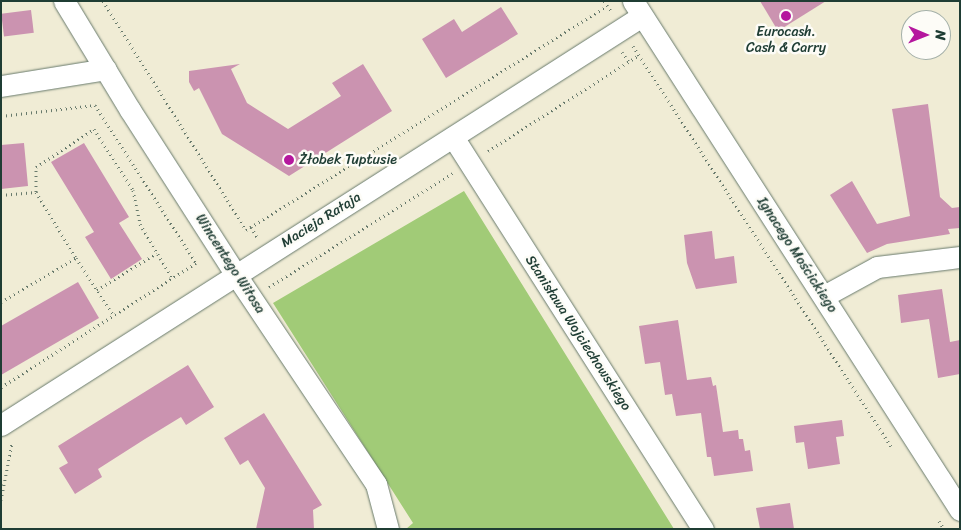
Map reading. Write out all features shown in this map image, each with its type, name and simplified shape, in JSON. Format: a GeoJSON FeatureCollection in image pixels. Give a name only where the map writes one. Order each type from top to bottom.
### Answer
{"type":"FeatureCollection","features":[{"type":"Feature","properties":{"kind":"street","name":"Wincentego Witosa"},"geometry":{"type":"LineString","coordinates":[[64,1],[236,275],[376,484],[388,529]]}},
{"type":"Feature","properties":{"kind":"street","name":"Macieja Rataja"},"geometry":{"type":"LineString","coordinates":[[3,424],[622,28],[637,8]]}},
{"type":"Feature","properties":{"kind":"street","name":"Ignacego Mościckiego"},"geometry":{"type":"LineString","coordinates":[[637,8],[960,510]]}},
{"type":"Feature","properties":{"kind":"street"},"geometry":{"type":"LineString","coordinates":[[1,86],[106,69]]}},
{"type":"Feature","properties":{"kind":"street","name":"Stanisława Wojciechowskiego"},"geometry":{"type":"LineString","coordinates":[[453,137],[703,529]]}},
{"type":"Feature","properties":{"kind":"street"},"geometry":{"type":"LineString","coordinates":[[824,296],[876,267],[960,257]]}},
{"type":"Feature","properties":{"kind":"path"},"geometry":{"type":"LineString","coordinates":[[103,1],[246,230],[607,6]]}},
{"type":"Feature","properties":{"kind":"path"},"geometry":{"type":"LineString","coordinates":[[604,1],[896,454]]}},
{"type":"Feature","properties":{"kind":"path"},"geometry":{"type":"LineString","coordinates":[[252,299],[640,55]]}},
{"type":"Feature","properties":{"kind":"path"},"geometry":{"type":"LineString","coordinates":[[1,116],[95,104],[196,264],[1,387]]}},
{"type":"Feature","properties":{"kind":"path"},"geometry":{"type":"LineString","coordinates":[[114,316],[36,192],[36,167],[94,129],[133,190],[140,224],[172,278]]}},
{"type":"Feature","properties":{"kind":"path"},"geometry":{"type":"LineString","coordinates":[[1,195],[36,192]]}},
{"type":"Feature","properties":{"kind":"path"},"geometry":{"type":"LineString","coordinates":[[97,290],[157,253]]}},
{"type":"Feature","properties":{"kind":"path"},"geometry":{"type":"LineString","coordinates":[[1,302],[76,258]]}},
{"type":"Feature","properties":{"kind":"path"},"geometry":{"type":"LineString","coordinates":[[1,500],[13,439],[3,424]]}},
{"type":"Feature","properties":{"kind":"path"},"geometry":{"type":"LineString","coordinates":[[939,520],[944,529]]}},
{"type":"Feature","properties":{"kind":"green space"},"geometry":{"type":"Polygon","coordinates":[[[464,191],[674,529],[406,529],[413,523],[273,303],[464,191]]]}},
{"type":"Feature","properties":{"kind":"building","name":"Eurocash. Cash & Carry"},"geometry":{"type":"Polygon","coordinates":[[[760,1],[826,1],[778,31],[760,1]]]}},
{"type":"Feature","properties":{"kind":"building"},"geometry":{"type":"Polygon","coordinates":[[[501,7],[518,34],[446,78],[422,39],[454,19],[462,32],[501,7]]]}},
{"type":"Feature","properties":{"kind":"building"},"geometry":{"type":"Polygon","coordinates":[[[31,10],[34,33],[4,36],[1,14],[31,10]]]}},
{"type":"Feature","properties":{"kind":"building"},"geometry":{"type":"Polygon","coordinates":[[[240,64],[231,69],[247,103],[288,129],[341,96],[332,83],[363,64],[392,111],[289,176],[222,134],[199,88],[194,91],[189,82],[189,71],[240,64]]]}},
{"type":"Feature","properties":{"kind":"building"},"geometry":{"type":"Polygon","coordinates":[[[928,104],[940,197],[952,208],[960,207],[960,228],[948,229],[950,234],[887,244],[867,253],[830,195],[852,181],[877,224],[910,216],[892,109],[928,104]]]}},
{"type":"Feature","properties":{"kind":"building"},"geometry":{"type":"Polygon","coordinates":[[[24,143],[28,186],[1,189],[1,145],[24,143]]]}},
{"type":"Feature","properties":{"kind":"building"},"geometry":{"type":"Polygon","coordinates":[[[84,143],[129,217],[119,223],[142,259],[111,279],[85,237],[94,232],[51,162],[84,143]]]}},
{"type":"Feature","properties":{"kind":"building"},"geometry":{"type":"Polygon","coordinates":[[[712,231],[715,259],[734,256],[737,283],[696,289],[687,263],[684,235],[712,231]]]}},
{"type":"Feature","properties":{"kind":"building"},"geometry":{"type":"Polygon","coordinates":[[[78,282],[99,318],[1,375],[1,326],[78,282]]]}},
{"type":"Feature","properties":{"kind":"building"},"geometry":{"type":"Polygon","coordinates":[[[942,289],[950,342],[960,340],[960,374],[938,378],[929,319],[901,323],[898,295],[942,289]]]}},
{"type":"Feature","properties":{"kind":"building"},"geometry":{"type":"Polygon","coordinates":[[[678,320],[687,380],[711,377],[713,386],[716,385],[723,432],[738,430],[739,439],[743,439],[745,451],[750,450],[753,471],[714,476],[711,457],[707,457],[701,413],[676,416],[672,394],[665,395],[660,362],[645,364],[639,326],[678,320]]]}},
{"type":"Feature","properties":{"kind":"building"},"geometry":{"type":"Polygon","coordinates":[[[188,365],[214,407],[186,425],[181,417],[145,439],[98,469],[102,477],[75,494],[59,468],[68,463],[58,446],[188,365]]]}},
{"type":"Feature","properties":{"kind":"building"},"geometry":{"type":"Polygon","coordinates":[[[264,413],[322,505],[313,510],[314,529],[256,529],[265,488],[248,460],[240,465],[224,438],[264,413]]]}},
{"type":"Feature","properties":{"kind":"building"},"geometry":{"type":"Polygon","coordinates":[[[842,420],[844,436],[836,437],[840,464],[808,469],[804,442],[796,443],[794,426],[842,420]]]}},
{"type":"Feature","properties":{"kind":"building"},"geometry":{"type":"Polygon","coordinates":[[[790,503],[794,529],[760,529],[756,508],[790,503]]]}},
{"type":"Feature","properties":{"kind":"place","name":"Eurocash. Cash & Carry"},"geometry":{"type":"Point","coordinates":[786,16]}},
{"type":"Feature","properties":{"kind":"place","name":"Żłobek Tuptusie"},"geometry":{"type":"Point","coordinates":[289,160]}}]}
